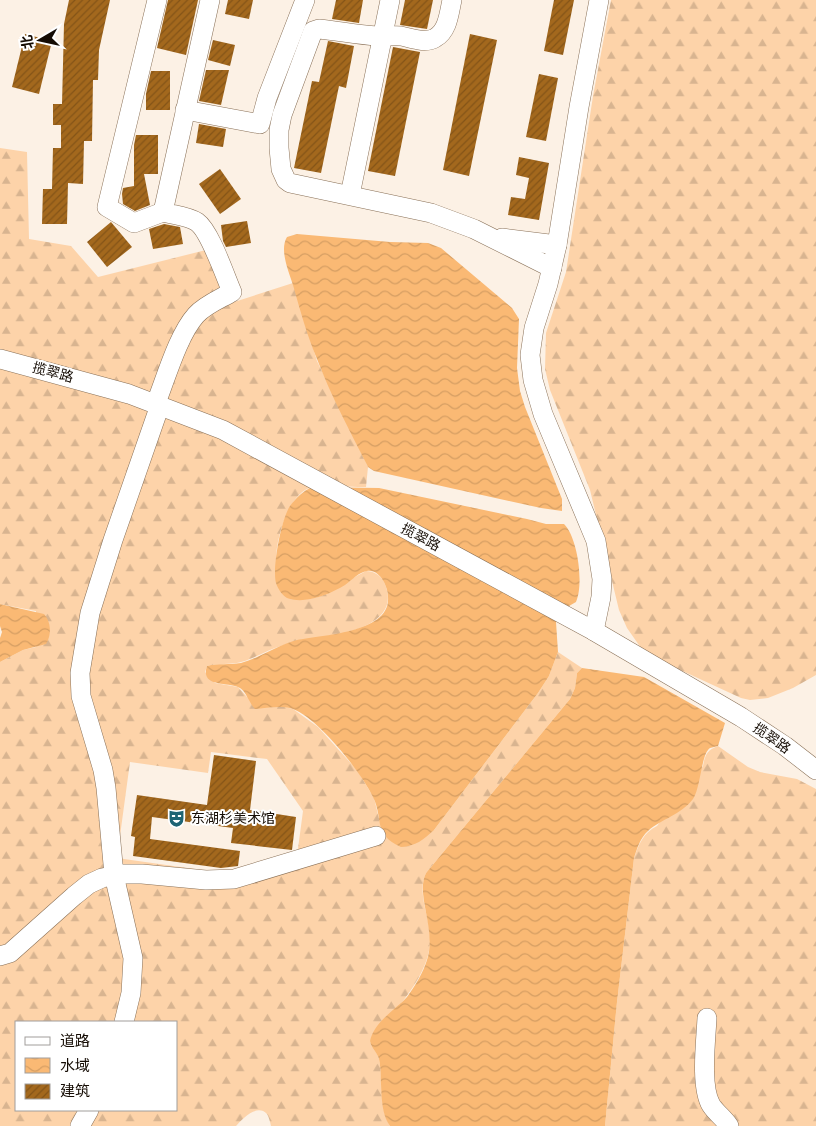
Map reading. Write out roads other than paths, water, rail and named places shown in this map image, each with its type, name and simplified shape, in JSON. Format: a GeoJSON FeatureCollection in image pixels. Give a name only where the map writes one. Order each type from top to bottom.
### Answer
{"type":"FeatureCollection","features":[{"type":"Feature","properties":{"kind":"street"},"geometry":{"type":"LineString","coordinates":[[124,1021],[131,993],[133,958],[114,875],[103,770],[82,696],[80,672],[90,613],[175,355],[191,322],[202,309],[232,292],[208,236],[200,225],[192,220],[163,212],[134,223],[107,207],[157,0]]}},
{"type":"Feature","properties":{"kind":"street"},"geometry":{"type":"LineString","coordinates":[[163,212],[210,0]]}},
{"type":"Feature","properties":{"kind":"street"},"geometry":{"type":"LineString","coordinates":[[186,110],[260,124],[267,98],[305,0]]}},
{"type":"Feature","properties":{"kind":"street"},"geometry":{"type":"LineString","coordinates":[[350,195],[390,0]]}},
{"type":"Feature","properties":{"kind":"street"},"geometry":{"type":"LineString","coordinates":[[452,0],[444,29],[437,37],[426,40],[401,36],[313,31],[282,116],[279,148],[281,169],[286,180],[290,183],[431,213],[474,229],[552,268]]}},
{"type":"Feature","properties":{"kind":"street"},"geometry":{"type":"LineString","coordinates":[[594,631],[601,597],[602,579],[596,541],[536,394],[530,355],[534,328],[557,245],[579,107],[599,0]]}},
{"type":"Feature","properties":{"kind":"street"},"geometry":{"type":"LineString","coordinates":[[486,236],[557,245]]}},
{"type":"Feature","properties":{"kind":"street","name":"揽翠路"},"geometry":{"type":"LineString","coordinates":[[0,358],[70,376],[158,404],[223,430],[594,631],[741,717],[785,746],[816,770]]}},
{"type":"Feature","properties":{"kind":"street"},"geometry":{"type":"LineString","coordinates":[[0,956],[10,952],[89,884],[102,878],[114,875],[142,874],[206,880],[234,879],[376,836]]}},
{"type":"Feature","properties":{"kind":"street"},"geometry":{"type":"LineString","coordinates":[[707,1018],[706,1088],[711,1105],[726,1120],[729,1126]]}},
{"type":"Feature","properties":{"kind":"street"},"geometry":{"type":"LineString","coordinates":[[80,1126],[88,1111]]}},
{"type":"Feature","properties":{"kind":"water"},"geometry":{"type":"Polygon","coordinates":[[[297,234],[390,242],[428,243],[441,248],[512,308],[519,319],[517,368],[520,391],[562,499],[562,511],[374,471],[368,467],[328,386],[313,350],[301,313],[284,254],[287,237],[297,234]]]}},
{"type":"Feature","properties":{"kind":"water"},"geometry":{"type":"Polygon","coordinates":[[[312,487],[379,488],[546,524],[564,524],[569,531],[576,550],[579,573],[578,594],[576,602],[562,610],[556,622],[558,652],[549,676],[434,830],[423,840],[415,844],[401,847],[386,837],[380,825],[376,805],[367,786],[338,747],[315,723],[289,708],[255,709],[238,687],[211,681],[207,677],[207,666],[241,663],[297,640],[353,630],[367,625],[378,618],[386,609],[387,588],[379,576],[372,571],[361,573],[345,585],[317,598],[294,600],[287,598],[279,590],[276,583],[275,567],[283,522],[292,503],[312,487]]]}},
{"type":"Feature","properties":{"kind":"water"},"geometry":{"type":"Polygon","coordinates":[[[0,604],[44,614],[50,628],[46,644],[23,650],[0,662],[0,638],[2,632],[0,626],[0,604]]]}},
{"type":"Feature","properties":{"kind":"water"},"geometry":{"type":"Polygon","coordinates":[[[582,668],[644,677],[725,723],[718,746],[707,751],[693,799],[683,809],[645,834],[634,858],[605,1126],[390,1126],[382,1103],[379,1059],[370,1041],[380,1022],[410,993],[421,975],[427,960],[430,936],[423,892],[423,882],[426,873],[570,699],[575,688],[577,673],[582,668]]]}},
{"type":"Feature","properties":{"kind":"place","name":"东湖杉美术馆"},"geometry":{"type":"Point","coordinates":[177,818]}}]}
